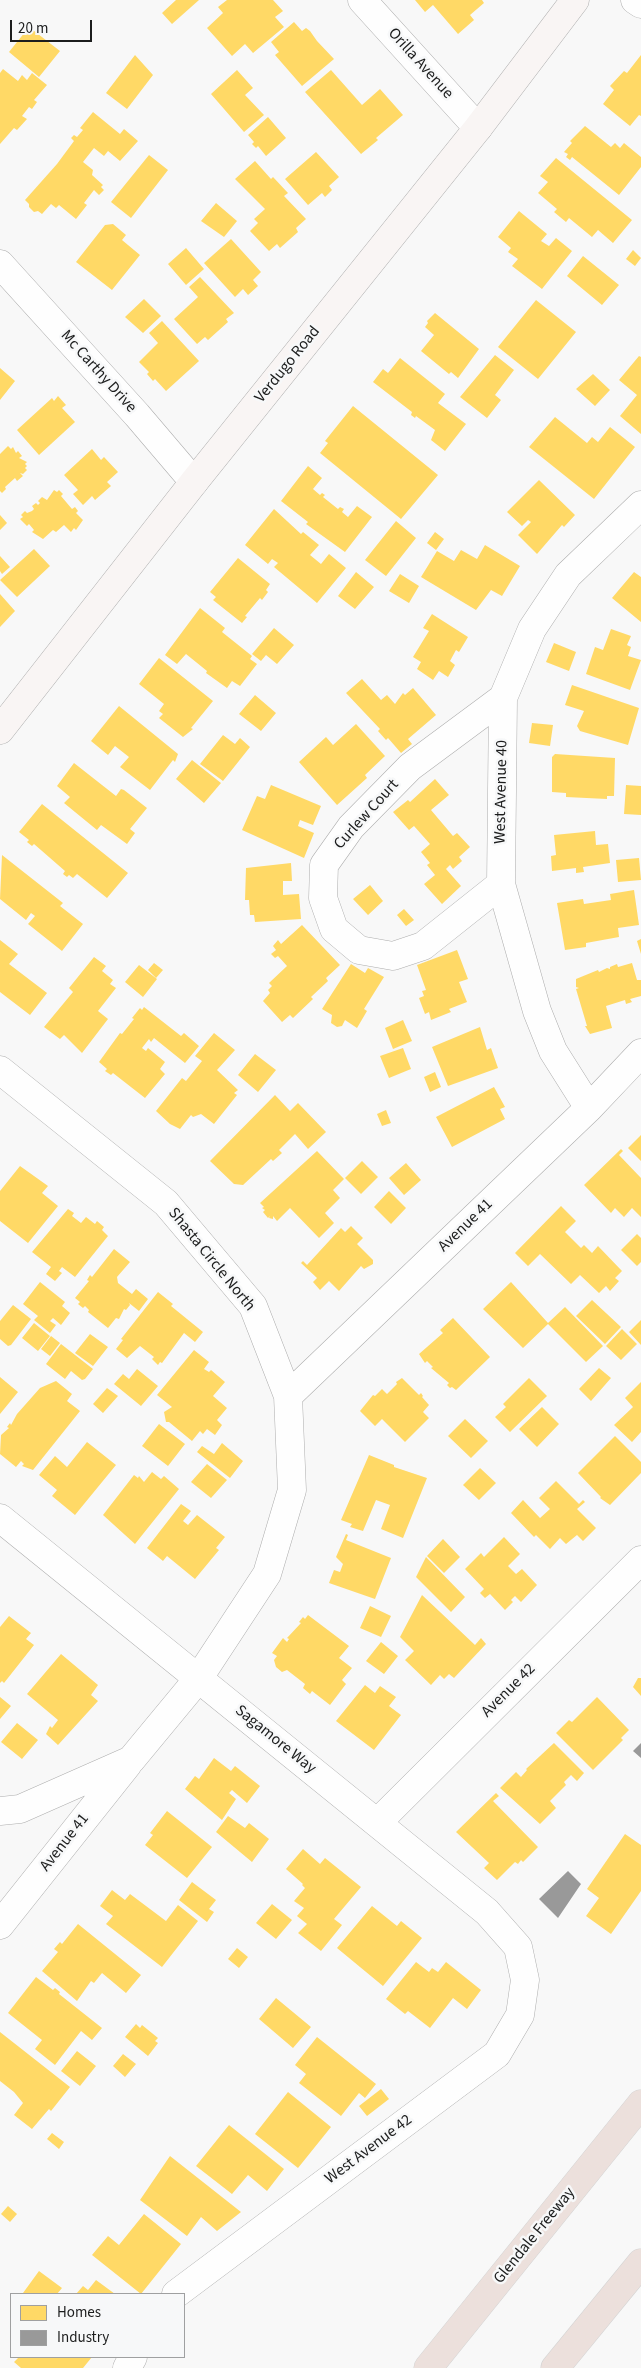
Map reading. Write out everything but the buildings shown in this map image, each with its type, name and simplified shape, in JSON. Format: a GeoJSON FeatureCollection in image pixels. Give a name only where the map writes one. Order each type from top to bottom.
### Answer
{"type":"FeatureCollection","features":[{"type":"Feature","properties":{"kind":"highway","name":"Glendale Freeway"},"geometry":{"type":"LineString","coordinates":[[428,2368],[641,2104]]}},
{"type":"Feature","properties":{"kind":"highway"},"geometry":{"type":"LineString","coordinates":[[555,2368],[641,2263]]}},
{"type":"Feature","properties":{"kind":"main road","name":"Verdugo Road"},"geometry":{"type":"LineString","coordinates":[[0,730],[194,482],[478,128],[575,0]]}},
{"type":"Feature","properties":{"kind":"street","name":"Orilla Avenue"},"geometry":{"type":"LineString","coordinates":[[362,0],[478,128]]}},
{"type":"Feature","properties":{"kind":"street"},"geometry":{"type":"LineString","coordinates":[[635,0],[641,4]]}},
{"type":"Feature","properties":{"kind":"street","name":"Mc Carthy Drive"},"geometry":{"type":"LineString","coordinates":[[0,264],[137,415],[194,482]]}},
{"type":"Feature","properties":{"kind":"street","name":"West Avenue 40"},"geometry":{"type":"LineString","coordinates":[[589,1108],[553,1050],[537,1010],[500,884],[503,698],[532,629],[568,574],[641,505]]}},
{"type":"Feature","properties":{"kind":"street","name":"Curlew Court"},"geometry":{"type":"LineString","coordinates":[[500,884],[423,946],[393,956],[359,950],[334,929],[323,898],[324,865],[352,827],[410,767],[503,698]]}},
{"type":"Feature","properties":{"kind":"street","name":"Avenue 41"},"geometry":{"type":"LineString","coordinates":[[288,1396],[589,1108],[641,1053]]}},
{"type":"Feature","properties":{"kind":"street","name":"Shasta Circle North"},"geometry":{"type":"LineString","coordinates":[[0,1070],[166,1203],[253,1306],[288,1396],[292,1490],[268,1574],[198,1679]]}},
{"type":"Feature","properties":{"kind":"street","name":"Sagamore Way"},"geometry":{"type":"LineString","coordinates":[[0,1518],[487,1912],[518,1948],[525,1980]]}},
{"type":"Feature","properties":{"kind":"street","name":"Avenue 42"},"geometry":{"type":"LineString","coordinates":[[378,1822],[641,1560]]}},
{"type":"Feature","properties":{"kind":"street","name":"Avenue 41"},"geometry":{"type":"LineString","coordinates":[[0,1926],[130,1760],[198,1679]]}},
{"type":"Feature","properties":{"kind":"street"},"geometry":{"type":"LineString","coordinates":[[0,1811],[20,1809],[130,1760]]}},
{"type":"Feature","properties":{"kind":"street","name":"West Avenue 42"},"geometry":{"type":"LineString","coordinates":[[177,2293],[496,2054],[520,2015],[525,1980]]}}]}
